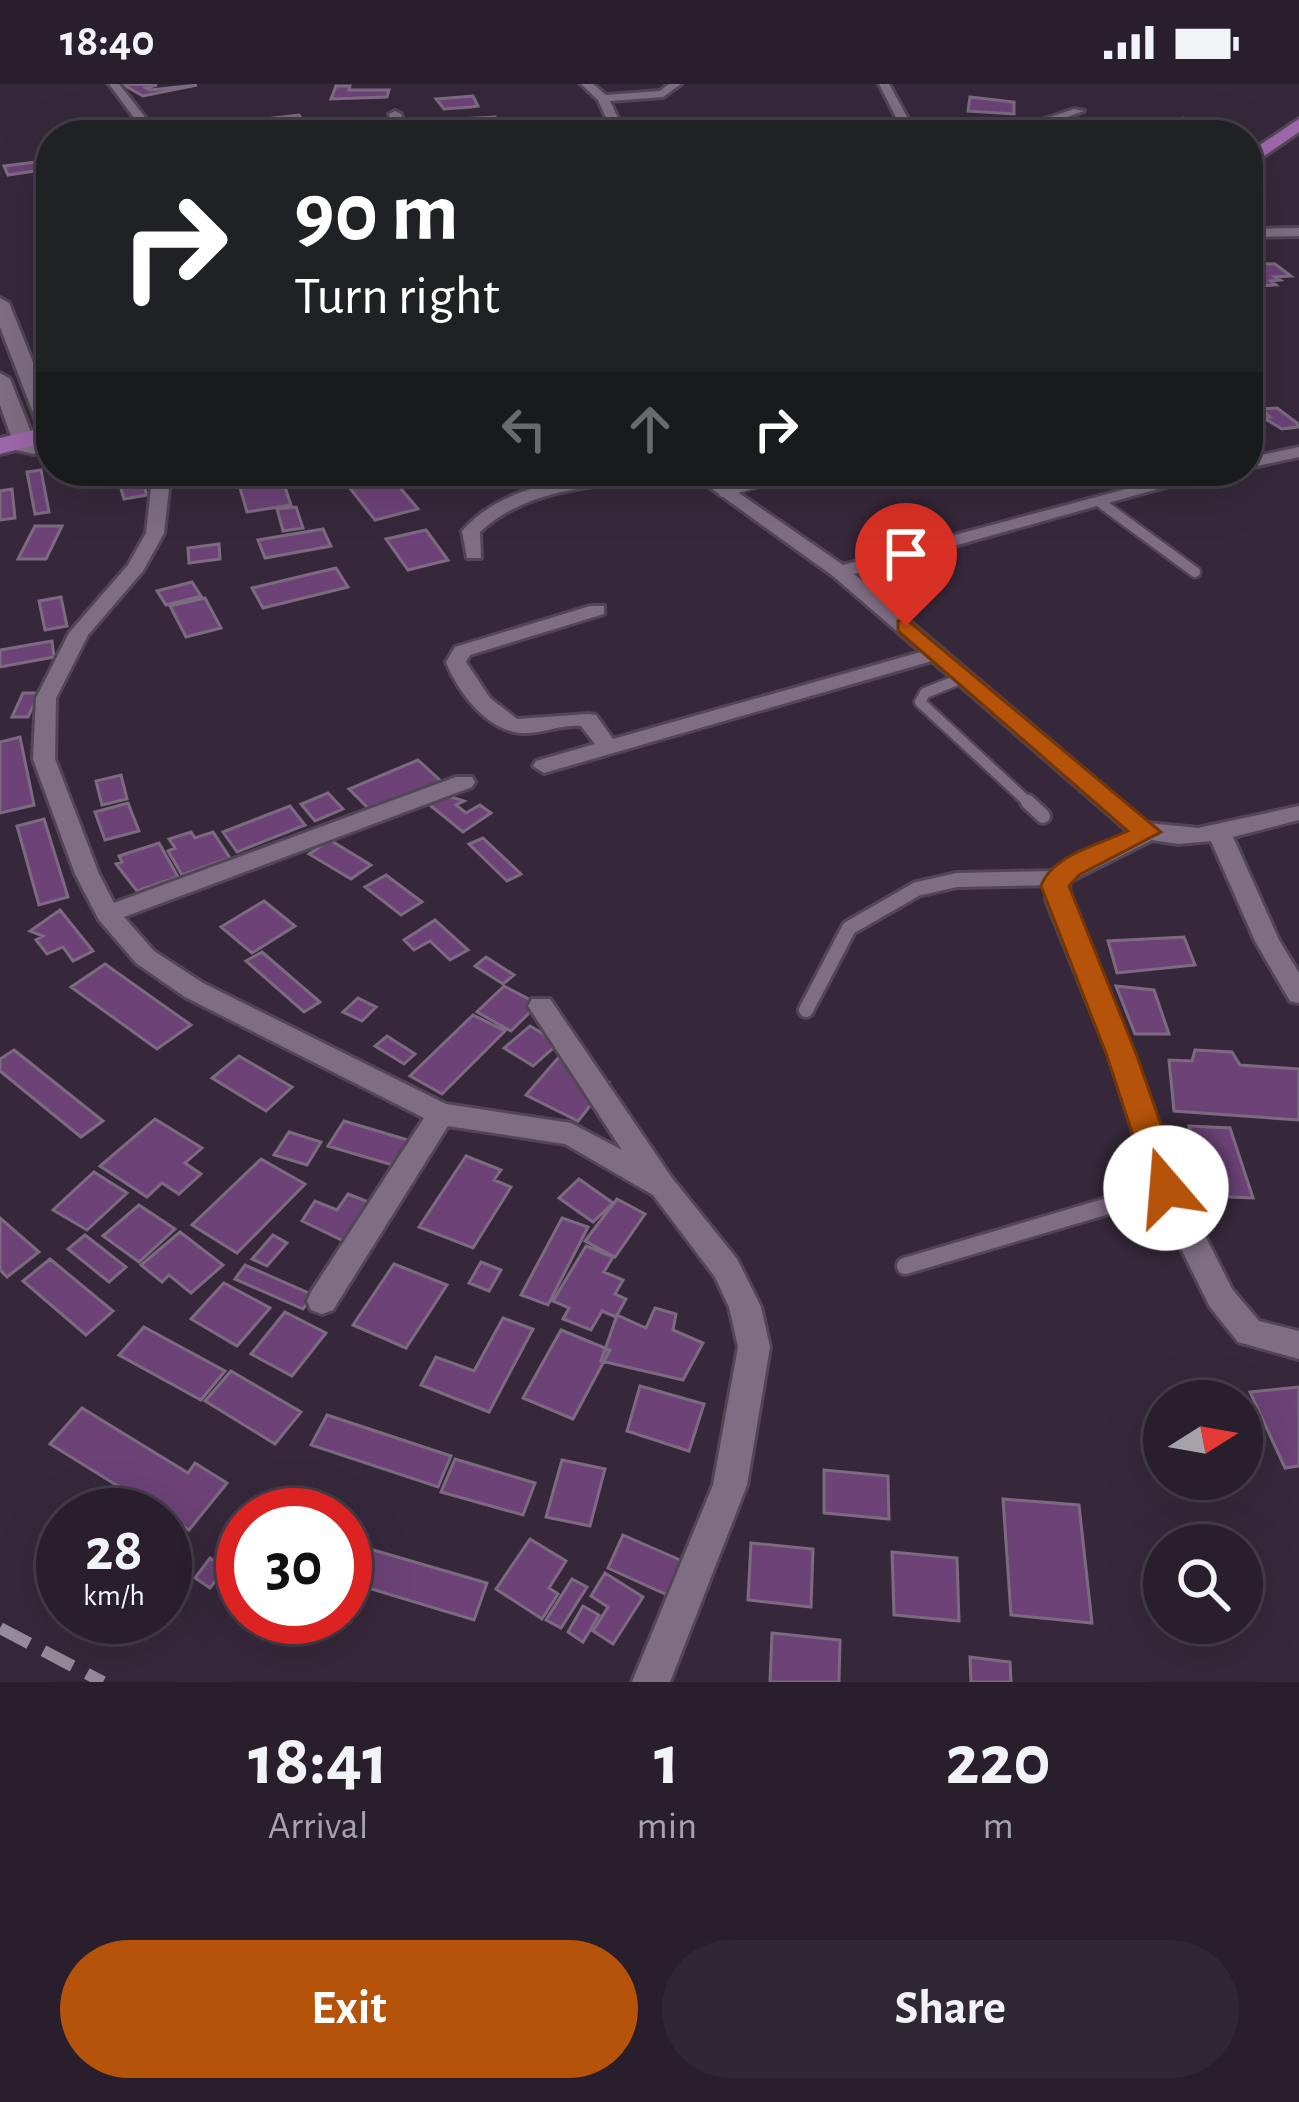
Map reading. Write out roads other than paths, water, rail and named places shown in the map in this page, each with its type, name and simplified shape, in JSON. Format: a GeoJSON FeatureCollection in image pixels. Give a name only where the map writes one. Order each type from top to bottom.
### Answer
{"type":"FeatureCollection","features":[{"type":"Feature","properties":{"kind":"main road"},"geometry":{"type":"LineString","coordinates":[[1263,151],[1299,124]]}},
{"type":"Feature","properties":{"kind":"street"},"geometry":{"type":"LineString","coordinates":[[586,84],[604,98],[614,120]]}},
{"type":"Feature","properties":{"kind":"street"},"geometry":{"type":"LineString","coordinates":[[604,98],[663,94],[676,84]]}},
{"type":"Feature","properties":{"kind":"street"},"geometry":{"type":"LineString","coordinates":[[884,84],[903,120]]}},
{"type":"Feature","properties":{"kind":"street"},"geometry":{"type":"LineString","coordinates":[[114,85],[141,120]]}},
{"type":"Feature","properties":{"kind":"street"},"geometry":{"type":"LineString","coordinates":[[1050,120],[1078,111]]}},
{"type":"Feature","properties":{"kind":"street"},"geometry":{"type":"LineString","coordinates":[[395,114],[396,120]]}},
{"type":"Feature","properties":{"kind":"street"},"geometry":{"type":"LineString","coordinates":[[1263,233],[1299,232]]}},
{"type":"Feature","properties":{"kind":"street"},"geometry":{"type":"LineString","coordinates":[[0,303],[36,395]]}},
{"type":"Feature","properties":{"kind":"street"},"geometry":{"type":"LineString","coordinates":[[0,379],[20,447]]}},
{"type":"Feature","properties":{"kind":"street"},"geometry":{"type":"LineString","coordinates":[[1263,460],[1299,452]]}},
{"type":"Feature","properties":{"kind":"street"},"geometry":{"type":"LineString","coordinates":[[160,486],[155,533],[136,567],[79,633],[46,698],[44,759],[87,874],[108,914],[146,957],[194,990],[441,1114],[571,1134],[663,1187]]}},
{"type":"Feature","properties":{"kind":"street"},"geometry":{"type":"LineString","coordinates":[[474,554],[471,531],[499,509],[534,495],[579,486]]}},
{"type":"Feature","properties":{"kind":"street"},"geometry":{"type":"LineString","coordinates":[[714,486],[840,572],[1120,814],[1148,832],[1171,836],[1219,832],[1299,812]]}},
{"type":"Feature","properties":{"kind":"street"},"geometry":{"type":"LineString","coordinates":[[840,572],[1159,486]]}},
{"type":"Feature","properties":{"kind":"street"},"geometry":{"type":"LineString","coordinates":[[598,610],[462,651],[456,662],[460,675],[501,724],[519,728],[588,720],[608,747]]}},
{"type":"Feature","properties":{"kind":"street"},"geometry":{"type":"LineString","coordinates":[[544,766],[938,652]]}},
{"type":"Feature","properties":{"kind":"street"},"geometry":{"type":"LineString","coordinates":[[108,914],[464,782]]}},
{"type":"Feature","properties":{"kind":"street"},"geometry":{"type":"LineString","coordinates":[[1148,832],[1058,878],[1058,899],[1122,1056],[1166,1188],[1221,1298],[1239,1323],[1265,1340],[1299,1345]]}},
{"type":"Feature","properties":{"kind":"street"},"geometry":{"type":"LineString","coordinates":[[1219,832],[1250,906],[1299,994]]}},
{"type":"Feature","properties":{"kind":"street"},"geometry":{"type":"LineString","coordinates":[[541,1006],[663,1187],[726,1268],[745,1307],[754,1347],[730,1485],[650,1682]]}},
{"type":"Feature","properties":{"kind":"street"},"geometry":{"type":"LineString","coordinates":[[322,1301],[441,1114]]}},
{"type":"Feature","properties":{"kind":"lane"},"geometry":{"type":"LineString","coordinates":[[723,493],[748,486]]}},
{"type":"Feature","properties":{"kind":"lane"},"geometry":{"type":"LineString","coordinates":[[1101,502],[1195,572]]}},
{"type":"Feature","properties":{"kind":"lane"},"geometry":{"type":"LineString","coordinates":[[965,677],[925,693],[920,702],[1042,816]]}},
{"type":"Feature","properties":{"kind":"lane"},"geometry":{"type":"LineString","coordinates":[[806,1010],[849,928],[917,889],[957,880],[1058,878]]}},
{"type":"Feature","properties":{"kind":"lane"},"geometry":{"type":"LineString","coordinates":[[905,1266],[1166,1188]]}},
{"type":"Feature","properties":{"kind":"railway"},"geometry":{"type":"LineString","coordinates":[[0,1628],[103,1682]]}}]}
